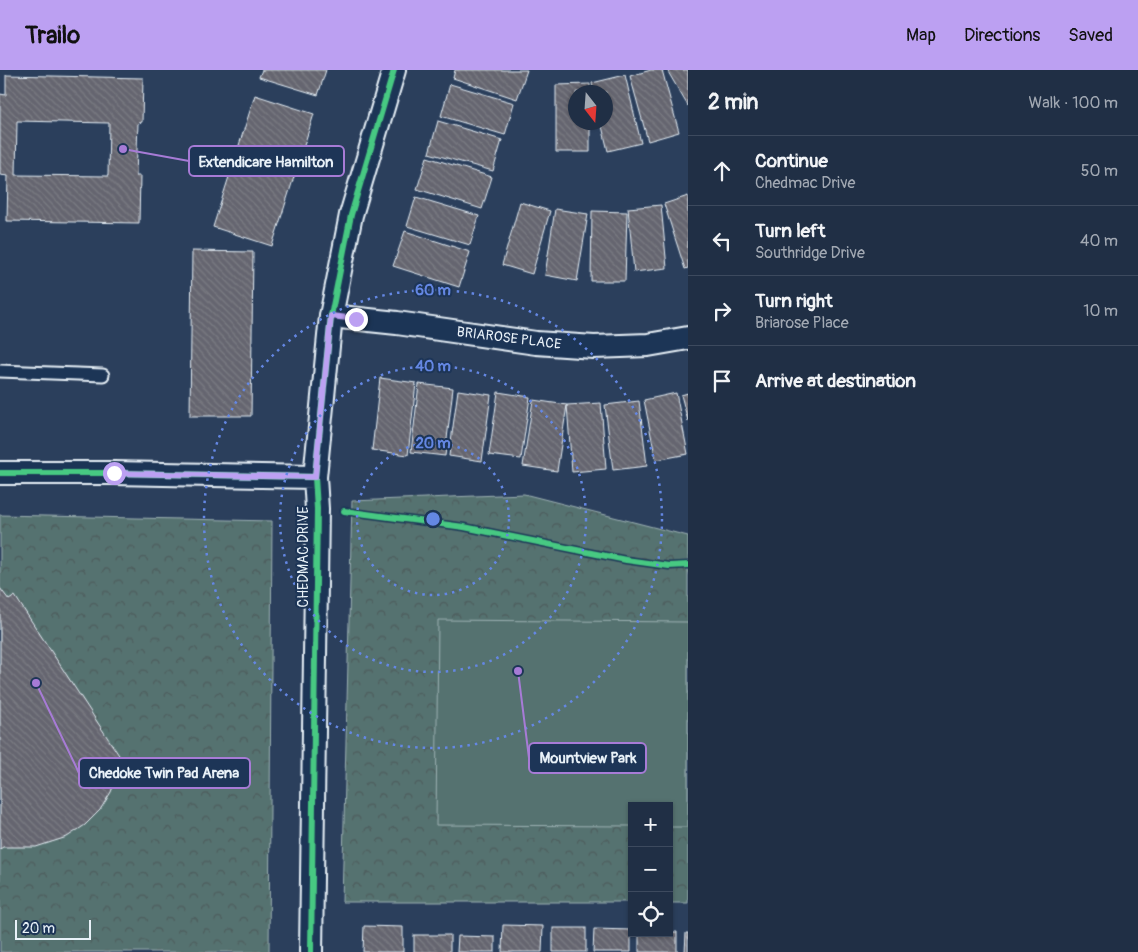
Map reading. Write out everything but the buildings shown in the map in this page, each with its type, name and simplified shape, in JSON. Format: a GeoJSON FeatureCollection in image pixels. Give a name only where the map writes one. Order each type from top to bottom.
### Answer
{"type":"FeatureCollection","features":[{"type":"Feature","properties":{"kind":"street","name":"CHEDMAC DRIVE"},"geometry":{"type":"LineString","coordinates":[[311,952],[317,508],[315,477],[331,316],[351,216],[394,70]]}},
{"type":"Feature","properties":{"kind":"street","name":"BRIAROSE PLACE"},"geometry":{"type":"LineString","coordinates":[[331,316],[397,323],[536,343],[594,347],[648,345],[688,338]]}},
{"type":"Feature","properties":{"kind":"street"},"geometry":{"type":"LineString","coordinates":[[0,473],[315,477]]}},
{"type":"Feature","properties":{"kind":"lane"},"geometry":{"type":"LineString","coordinates":[[0,371],[103,375]]}},
{"type":"Feature","properties":{"kind":"green space"},"geometry":{"type":"Polygon","coordinates":[[[524,494],[688,536],[688,903],[673,903],[673,802],[628,802],[628,902],[342,902],[352,501],[524,494]]]}},
{"type":"Feature","properties":{"kind":"green space"},"geometry":{"type":"Polygon","coordinates":[[[0,515],[272,521],[269,952],[0,952],[0,515]]]}},
{"type":"Feature","properties":{"kind":"green space"},"geometry":{"type":"Polygon","coordinates":[[[438,620],[688,622],[688,827],[673,827],[673,802],[628,802],[628,826],[436,825],[438,620]]]}},
{"type":"Feature","properties":{"kind":"cycle path"},"geometry":{"type":"LineString","coordinates":[[315,477],[331,316],[351,215],[394,70]]}},
{"type":"Feature","properties":{"kind":"cycle path"},"geometry":{"type":"LineString","coordinates":[[0,473],[315,477],[317,509],[311,952]]}},
{"type":"Feature","properties":{"kind":"cycle path"},"geometry":{"type":"LineString","coordinates":[[344,511],[464,527],[626,560],[669,566],[688,565]]}},
{"type":"Feature","properties":{"kind":"place","name":"Extendicare Hamilton"},"geometry":{"type":"Point","coordinates":[123,149]}},
{"type":"Feature","properties":{"kind":"place","name":"Mountview Park"},"geometry":{"type":"Point","coordinates":[518,671]}},
{"type":"Feature","properties":{"kind":"place","name":"Chedoke Twin Pad Arena"},"geometry":{"type":"Point","coordinates":[36,683]}},
{"type":"Feature","properties":{"kind":"route"},"geometry":{"type":"LineString","coordinates":[[114,473],[315,477],[331,316],[356,319]]}}]}
